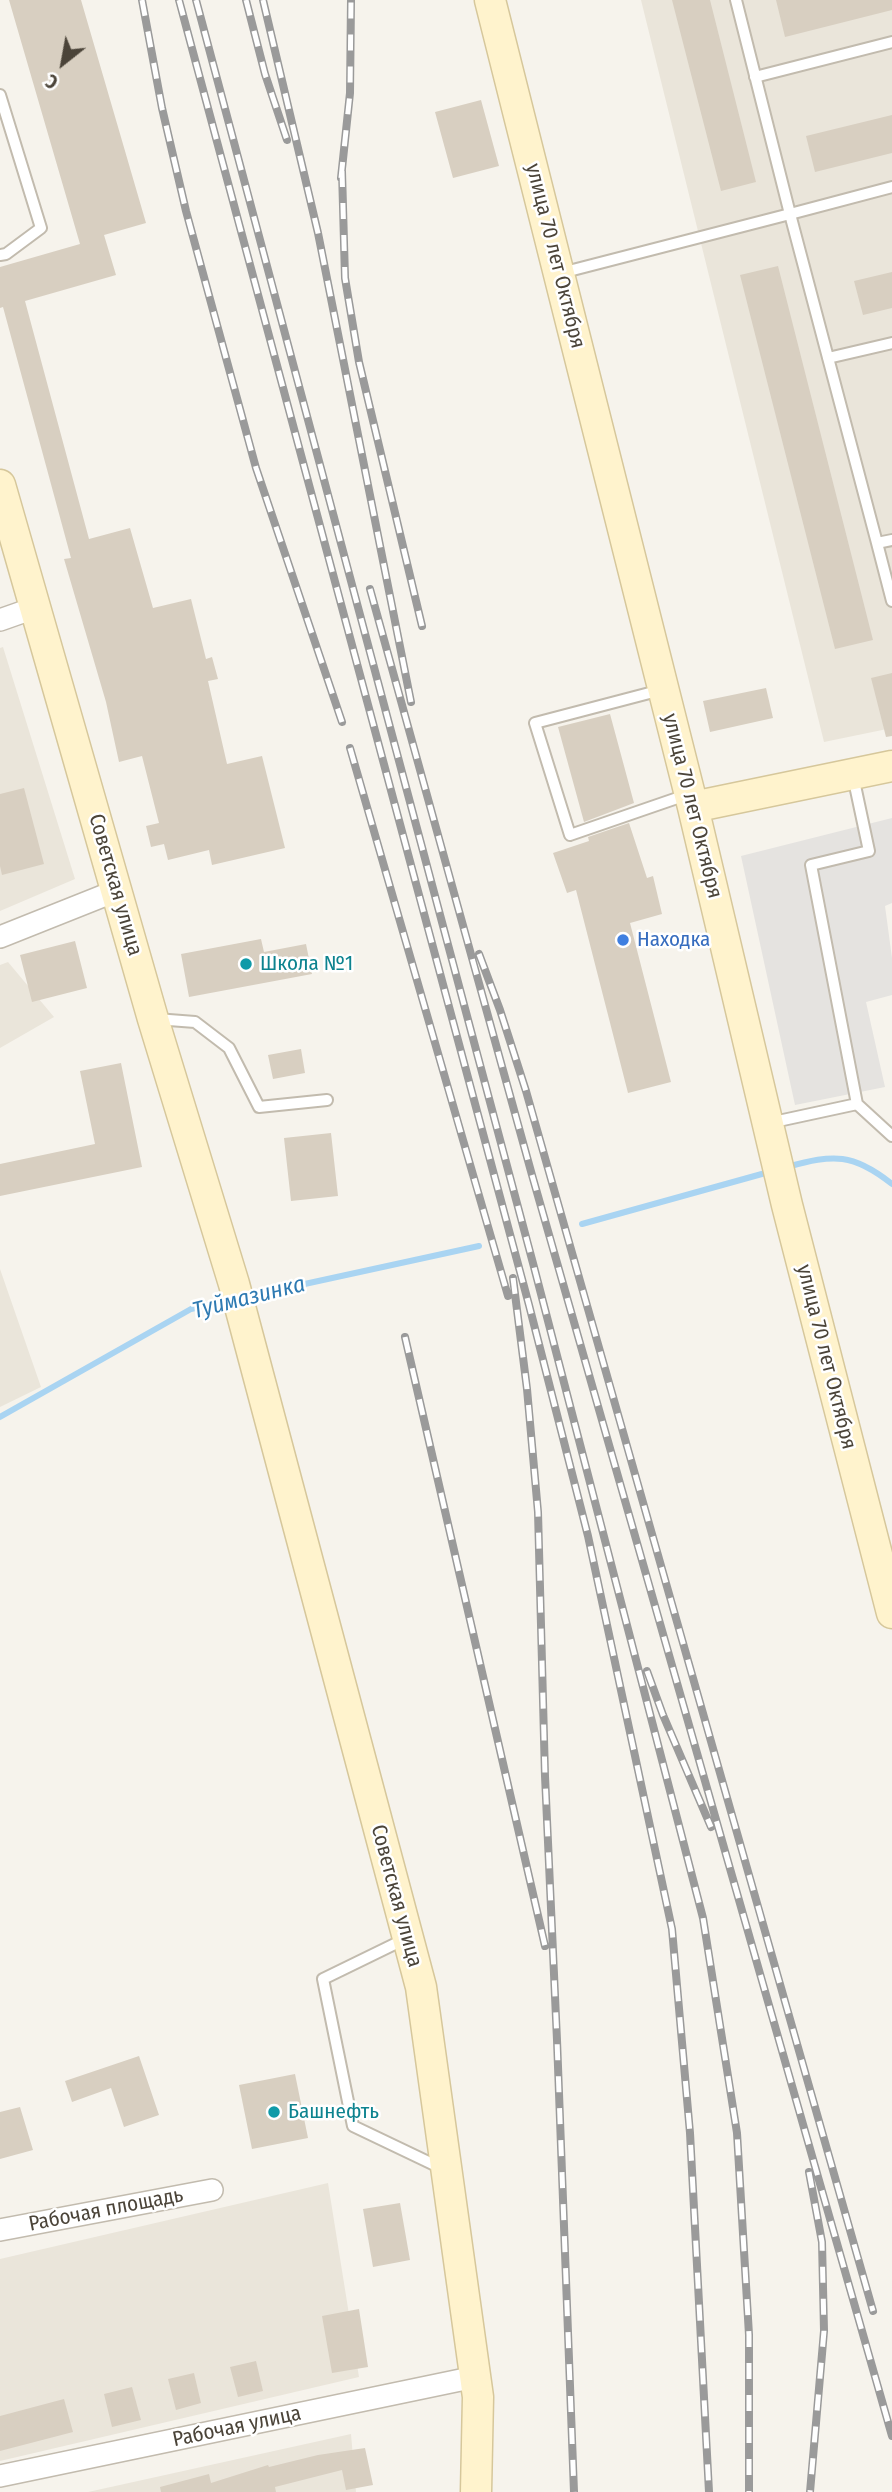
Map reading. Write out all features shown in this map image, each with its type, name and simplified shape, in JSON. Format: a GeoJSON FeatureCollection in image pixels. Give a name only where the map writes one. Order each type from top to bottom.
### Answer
{"type":"FeatureCollection","features":[{"type":"Feature","properties":{"kind":"street","name":"улица 70 лет Октября"},"geometry":{"type":"LineString","coordinates":[[491,0],[692,800],[788,1205],[892,1614]]}},
{"type":"Feature","properties":{"kind":"street","name":"Советская улица"},"geometry":{"type":"LineString","coordinates":[[0,485],[153,1019],[234,1284],[421,1986],[478,2397],[476,2492]]}},
{"type":"Feature","properties":{"kind":"street"},"geometry":{"type":"LineString","coordinates":[[0,620],[34,608]]}},
{"type":"Feature","properties":{"kind":"street"},"geometry":{"type":"LineString","coordinates":[[692,800],[853,776],[892,766]]}},
{"type":"Feature","properties":{"kind":"street"},"geometry":{"type":"LineString","coordinates":[[0,937],[118,890]]}},
{"type":"Feature","properties":{"kind":"street","name":"Рабочая площадь"},"geometry":{"type":"LineString","coordinates":[[0,2230],[212,2190]]}},
{"type":"Feature","properties":{"kind":"street","name":"Рабочая улица"},"geometry":{"type":"LineString","coordinates":[[0,2476],[475,2377]]}},
{"type":"Feature","properties":{"kind":"lane"},"geometry":{"type":"LineString","coordinates":[[736,0],[892,601]]}},
{"type":"Feature","properties":{"kind":"lane"},"geometry":{"type":"LineString","coordinates":[[755,77],[892,42]]}},
{"type":"Feature","properties":{"kind":"lane"},"geometry":{"type":"LineString","coordinates":[[0,95],[41,228],[6,254],[0,255]]}},
{"type":"Feature","properties":{"kind":"lane"},"geometry":{"type":"LineString","coordinates":[[559,274],[892,187]]}},
{"type":"Feature","properties":{"kind":"lane"},"geometry":{"type":"LineString","coordinates":[[828,358],[892,343]]}},
{"type":"Feature","properties":{"kind":"lane"},"geometry":{"type":"LineString","coordinates":[[877,543],[892,540]]}},
{"type":"Feature","properties":{"kind":"lane"},"geometry":{"type":"LineString","coordinates":[[664,690],[535,723],[570,835],[692,800]]}},
{"type":"Feature","properties":{"kind":"lane"},"geometry":{"type":"LineString","coordinates":[[853,776],[869,850],[811,865],[857,1104],[892,1136]]}},
{"type":"Feature","properties":{"kind":"lane"},"geometry":{"type":"LineString","coordinates":[[153,1019],[195,1023],[229,1048],[258,1107],[327,1100]]}},
{"type":"Feature","properties":{"kind":"lane"},"geometry":{"type":"LineString","coordinates":[[772,1136],[857,1104]]}},
{"type":"Feature","properties":{"kind":"lane"},"geometry":{"type":"LineString","coordinates":[[408,1937],[323,1979],[353,2126],[446,2170]]}},
{"type":"Feature","properties":{"kind":"shaded area"},"geometry":{"type":"Polygon","coordinates":[[[641,0],[892,0],[892,728],[824,742],[641,0]]]}},
{"type":"Feature","properties":{"kind":"shaded area"},"geometry":{"type":"Polygon","coordinates":[[[3,647],[75,879],[0,911],[0,648],[3,647]]]}},
{"type":"Feature","properties":{"kind":"shaded area"},"geometry":{"type":"Polygon","coordinates":[[[892,818],[892,903],[885,906],[892,958],[892,995],[866,1002],[885,1087],[795,1105],[741,856],[892,818]]]}},
{"type":"Feature","properties":{"kind":"shaded area"},"geometry":{"type":"Polygon","coordinates":[[[8,962],[54,1017],[0,1048],[0,965],[8,962]]]}},
{"type":"Feature","properties":{"kind":"shaded area"},"geometry":{"type":"Polygon","coordinates":[[[0,1269],[41,1387],[0,1407],[0,1269]]]}},
{"type":"Feature","properties":{"kind":"shaded area"},"geometry":{"type":"Polygon","coordinates":[[[328,2183],[359,2377],[0,2461],[0,2259],[328,2183]]]}},
{"type":"Feature","properties":{"kind":"shaded area"},"geometry":{"type":"Polygon","coordinates":[[[351,2434],[356,2492],[88,2492],[351,2434]]]}},
{"type":"Feature","properties":{"kind":"building"},"geometry":{"type":"Polygon","coordinates":[[[9,0],[81,0],[146,223],[104,235],[116,275],[25,301],[89,539],[130,528],[153,608],[191,599],[206,659],[212,657],[218,679],[208,681],[227,764],[262,756],[285,848],[212,865],[209,850],[168,860],[164,844],[151,847],[146,826],[159,823],[142,756],[119,762],[106,702],[64,559],[71,558],[3,307],[0,308],[0,267],[80,244],[9,0]]]}},
{"type":"Feature","properties":{"kind":"building"},"geometry":{"type":"Polygon","coordinates":[[[672,0],[710,0],[756,182],[721,191],[672,0]]]}},
{"type":"Feature","properties":{"kind":"building"},"geometry":{"type":"Polygon","coordinates":[[[776,0],[892,0],[892,10],[785,37],[776,0]]]}},
{"type":"Feature","properties":{"kind":"building"},"geometry":{"type":"Polygon","coordinates":[[[481,100],[499,166],[453,178],[435,112],[481,100]]]}},
{"type":"Feature","properties":{"kind":"building"},"geometry":{"type":"Polygon","coordinates":[[[892,115],[892,153],[815,172],[806,136],[892,115]]]}},
{"type":"Feature","properties":{"kind":"building"},"geometry":{"type":"Polygon","coordinates":[[[778,266],[873,640],[835,649],[740,275],[778,266]]]}},
{"type":"Feature","properties":{"kind":"building"},"geometry":{"type":"Polygon","coordinates":[[[892,272],[892,308],[863,315],[854,281],[892,272]]]}},
{"type":"Feature","properties":{"kind":"building"},"geometry":{"type":"Polygon","coordinates":[[[892,673],[892,736],[886,737],[871,678],[892,673]]]}},
{"type":"Feature","properties":{"kind":"building"},"geometry":{"type":"Polygon","coordinates":[[[766,688],[773,718],[710,732],[703,701],[766,688]]]}},
{"type":"Feature","properties":{"kind":"building"},"geometry":{"type":"Polygon","coordinates":[[[610,714],[634,803],[584,822],[558,727],[610,714]]]}},
{"type":"Feature","properties":{"kind":"building"},"geometry":{"type":"Polygon","coordinates":[[[24,788],[44,864],[2,875],[0,794],[24,788]]]}},
{"type":"Feature","properties":{"kind":"building"},"geometry":{"type":"Polygon","coordinates":[[[629,823],[647,878],[653,876],[662,914],[630,923],[671,1082],[628,1093],[576,890],[567,893],[553,853],[629,823]]]}},
{"type":"Feature","properties":{"kind":"building","name":"Школа №1"},"geometry":{"type":"Polygon","coordinates":[[[261,939],[264,952],[306,944],[312,974],[189,997],[181,954],[261,939]]]}},
{"type":"Feature","properties":{"kind":"building"},"geometry":{"type":"Polygon","coordinates":[[[75,941],[87,988],[32,1002],[20,955],[75,941]]]}},
{"type":"Feature","properties":{"kind":"building"},"geometry":{"type":"Polygon","coordinates":[[[301,1049],[305,1073],[273,1079],[268,1055],[301,1049]]]}},
{"type":"Feature","properties":{"kind":"building"},"geometry":{"type":"Polygon","coordinates":[[[121,1063],[142,1167],[0,1196],[0,1164],[95,1144],[80,1071],[121,1063]]]}},
{"type":"Feature","properties":{"kind":"building"},"geometry":{"type":"Polygon","coordinates":[[[331,1133],[338,1196],[291,1201],[284,1138],[331,1133]]]}},
{"type":"Feature","properties":{"kind":"building"},"geometry":{"type":"Polygon","coordinates":[[[139,2056],[159,2115],[124,2127],[111,2088],[72,2102],[65,2081],[139,2056]]]}},
{"type":"Feature","properties":{"kind":"building","name":"Башнефть"},"geometry":{"type":"Polygon","coordinates":[[[295,2074],[308,2138],[252,2149],[239,2085],[295,2074]]]}},
{"type":"Feature","properties":{"kind":"building"},"geometry":{"type":"Polygon","coordinates":[[[20,2107],[33,2150],[0,2159],[0,2112],[20,2107]]]}},
{"type":"Feature","properties":{"kind":"building"},"geometry":{"type":"Polygon","coordinates":[[[400,2203],[410,2260],[373,2267],[363,2209],[400,2203]]]}},
{"type":"Feature","properties":{"kind":"building"},"geometry":{"type":"Polygon","coordinates":[[[359,2309],[368,2367],[332,2373],[322,2316],[359,2309]]]}},
{"type":"Feature","properties":{"kind":"building"},"geometry":{"type":"Polygon","coordinates":[[[256,2361],[263,2391],[238,2397],[230,2367],[256,2361]]]}},
{"type":"Feature","properties":{"kind":"building"},"geometry":{"type":"Polygon","coordinates":[[[194,2373],[201,2403],[176,2410],[168,2379],[194,2373]]]}},
{"type":"Feature","properties":{"kind":"building"},"geometry":{"type":"Polygon","coordinates":[[[132,2387],[141,2420],[112,2427],[104,2394],[132,2387]]]}},
{"type":"Feature","properties":{"kind":"building"},"geometry":{"type":"Polygon","coordinates":[[[64,2399],[73,2432],[0,2451],[0,2416],[64,2399]]]}},
{"type":"Feature","properties":{"kind":"building"},"geometry":{"type":"Polygon","coordinates":[[[365,2448],[373,2485],[346,2490],[342,2470],[275,2487],[276,2492],[161,2492],[160,2487],[209,2474],[211,2483],[268,2465],[269,2467],[318,2455],[365,2448]]]}},
{"type":"Feature","properties":{"kind":"waterway","name":"Туймазинка"},"geometry":{"type":"LineString","coordinates":[[787,1167],[831,1158],[842,1159],[866,1166],[892,1184]]}},
{"type":"Feature","properties":{"kind":"waterway","name":"Туймазинка"},"geometry":{"type":"LineString","coordinates":[[582,1224],[769,1172]]}},
{"type":"Feature","properties":{"kind":"waterway","name":"Туймазинка"},"geometry":{"type":"LineString","coordinates":[[245,1297],[479,1246]]}},
{"type":"Feature","properties":{"kind":"waterway","name":"Туймазинка"},"geometry":{"type":"LineString","coordinates":[[0,1417],[191,1309],[231,1300]]}},
{"type":"Feature","properties":{"kind":"railway"},"geometry":{"type":"LineString","coordinates":[[142,0],[162,108],[186,211],[256,468],[342,722]]}},
{"type":"Feature","properties":{"kind":"railway"},"geometry":{"type":"LineString","coordinates":[[179,0],[529,1305],[588,1536],[672,1929],[690,2133],[709,2492]]}},
{"type":"Feature","properties":{"kind":"railway"},"geometry":{"type":"LineString","coordinates":[[196,0],[534,1267],[703,1918],[737,2133],[749,2335],[749,2492]]}},
{"type":"Feature","properties":{"kind":"railway"},"geometry":{"type":"LineString","coordinates":[[246,0],[265,74],[287,140]]}},
{"type":"Feature","properties":{"kind":"railway"},"geometry":{"type":"LineString","coordinates":[[263,0],[318,233],[411,702]]}},
{"type":"Feature","properties":{"kind":"railway"},"geometry":{"type":"LineString","coordinates":[[341,178],[350,93],[351,0]]}},
{"type":"Feature","properties":{"kind":"railway"},"geometry":{"type":"LineString","coordinates":[[342,171],[345,278],[359,362],[422,626]]}},
{"type":"Feature","properties":{"kind":"railway"},"geometry":{"type":"LineString","coordinates":[[370,589],[532,1175],[892,2436]]}},
{"type":"Feature","properties":{"kind":"railway"},"geometry":{"type":"LineString","coordinates":[[350,748],[508,1296]]}},
{"type":"Feature","properties":{"kind":"railway"},"geometry":{"type":"LineString","coordinates":[[479,954],[526,1091],[873,2311]]}},
{"type":"Feature","properties":{"kind":"railway"},"geometry":{"type":"LineString","coordinates":[[513,1278],[527,1389],[538,1512],[545,1776],[574,2492]]}},
{"type":"Feature","properties":{"kind":"railway"},"geometry":{"type":"LineString","coordinates":[[405,1337],[545,1946]]}},
{"type":"Feature","properties":{"kind":"railway"},"geometry":{"type":"LineString","coordinates":[[647,1671],[711,1827]]}},
{"type":"Feature","properties":{"kind":"railway"},"geometry":{"type":"LineString","coordinates":[[809,2172],[822,2242],[824,2331],[810,2492]]}},
{"type":"Feature","properties":{"kind":"place","name":"Находка"},"geometry":{"type":"Point","coordinates":[623,940]}},
{"type":"Feature","properties":{"kind":"place","name":"Школа №1"},"geometry":{"type":"Point","coordinates":[246,964]}},
{"type":"Feature","properties":{"kind":"place","name":"Башнефть"},"geometry":{"type":"Point","coordinates":[274,2112]}}]}
